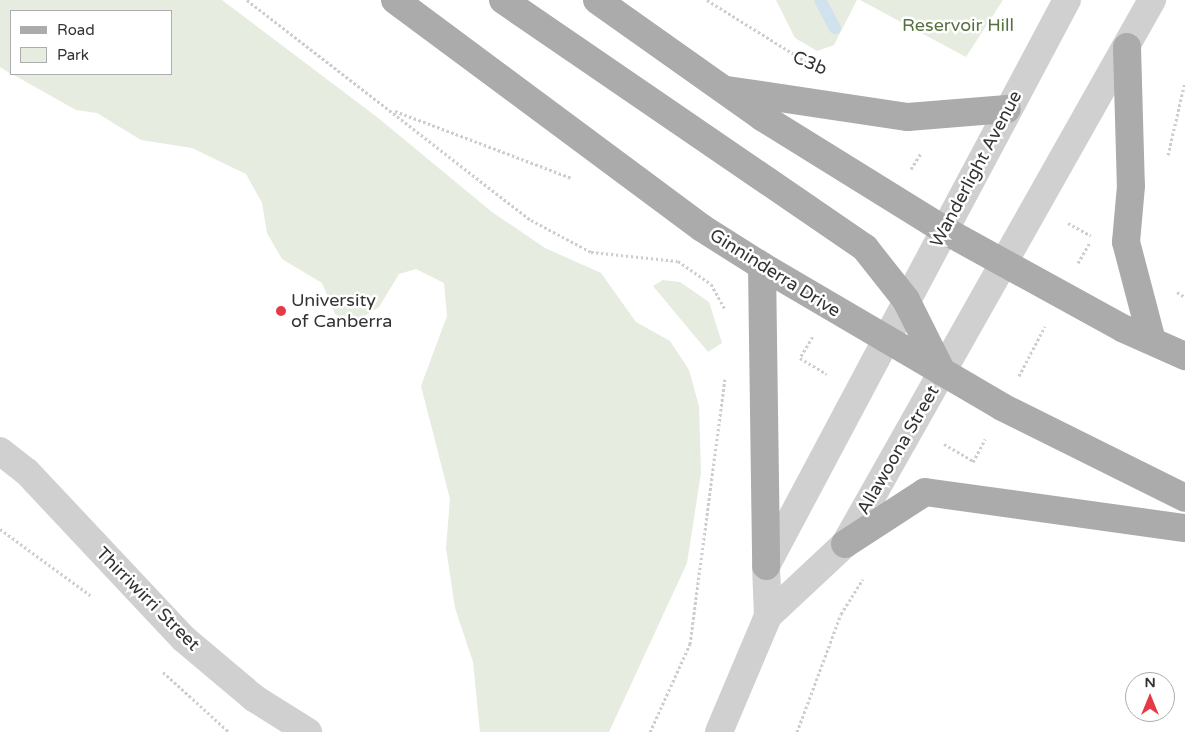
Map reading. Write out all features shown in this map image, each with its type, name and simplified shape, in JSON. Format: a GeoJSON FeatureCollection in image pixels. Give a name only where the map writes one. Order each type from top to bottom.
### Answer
{"type":"FeatureCollection","features":[{"type":"Feature","properties":{"kind":"main road","name":"Ginninderra Drive"},"geometry":{"type":"LineString","coordinates":[[394,0],[702,228],[762,266],[1002,407],[1185,498]]}},
{"type":"Feature","properties":{"kind":"main road"},"geometry":{"type":"LineString","coordinates":[[503,0],[848,234],[906,300],[942,372]]}},
{"type":"Feature","properties":{"kind":"main road"},"geometry":{"type":"LineString","coordinates":[[597,0],[723,90],[944,230],[1061,296],[1185,356]]}},
{"type":"Feature","properties":{"kind":"main road"},"geometry":{"type":"LineString","coordinates":[[1127,47],[1131,186],[1126,242],[1152,341]]}},
{"type":"Feature","properties":{"kind":"main road"},"geometry":{"type":"LineString","coordinates":[[723,90],[908,117],[1007,109]]}},
{"type":"Feature","properties":{"kind":"main road"},"geometry":{"type":"LineString","coordinates":[[762,266],[766,566]]}},
{"type":"Feature","properties":{"kind":"main road"},"geometry":{"type":"LineString","coordinates":[[845,544],[925,492],[1185,528]]}},
{"type":"Feature","properties":{"kind":"street","name":"Wanderlight Avenue"},"geometry":{"type":"LineString","coordinates":[[886,339],[1007,109],[1068,0]]}},
{"type":"Feature","properties":{"kind":"street"},"geometry":{"type":"LineString","coordinates":[[1003,264],[1152,0]]}},
{"type":"Feature","properties":{"kind":"street","name":"Allawoona Street"},"geometry":{"type":"LineString","coordinates":[[719,732],[768,616],[845,544],[1003,264]]}},
{"type":"Feature","properties":{"kind":"street"},"geometry":{"type":"LineString","coordinates":[[766,566],[886,339]]}},
{"type":"Feature","properties":{"kind":"street","name":"Thirriwirri Street"},"geometry":{"type":"LineString","coordinates":[[0,451],[27,472],[184,639],[254,698],[308,732]]}},
{"type":"Feature","properties":{"kind":"street","name":"Allawoona Street"},"geometry":{"type":"LineString","coordinates":[[766,566],[768,616]]}},
{"type":"Feature","properties":{"kind":"path"},"geometry":{"type":"LineString","coordinates":[[247,0],[531,220],[591,252],[652,257],[696,270],[712,284],[727,316]]}},
{"type":"Feature","properties":{"kind":"path","name":"C3b"},"geometry":{"type":"LineString","coordinates":[[707,0],[793,58],[820,68]]}},
{"type":"Feature","properties":{"kind":"path"},"geometry":{"type":"LineString","coordinates":[[391,110],[574,179]]}},
{"type":"Feature","properties":{"kind":"path"},"geometry":{"type":"LineString","coordinates":[[973,461],[1093,236]]}},
{"type":"Feature","properties":{"kind":"path"},"geometry":{"type":"LineString","coordinates":[[650,732],[690,644],[726,372]]}},
{"type":"Feature","properties":{"kind":"path"},"geometry":{"type":"LineString","coordinates":[[0,529],[92,596]]}},
{"type":"Feature","properties":{"kind":"path"},"geometry":{"type":"LineString","coordinates":[[797,732],[841,614],[867,572]]}},
{"type":"Feature","properties":{"kind":"path"},"geometry":{"type":"LineString","coordinates":[[160,668],[229,732]]}},
{"type":"Feature","properties":{"kind":"green space"},"geometry":{"type":"Polygon","coordinates":[[[0,0],[222,0],[377,117],[492,212],[545,248],[601,273],[636,322],[670,341],[689,370],[699,406],[701,473],[687,563],[609,732],[480,732],[473,662],[455,608],[446,548],[450,499],[421,386],[447,316],[444,283],[416,269],[399,274],[379,307],[353,323],[335,314],[322,283],[282,259],[267,233],[262,203],[246,174],[192,148],[141,140],[97,113],[76,110],[14,75],[172,75],[172,10],[10,10],[10,73],[0,67],[0,0]]]}},
{"type":"Feature","properties":{"kind":"green space"},"geometry":{"type":"Polygon","coordinates":[[[776,0],[857,0],[834,45],[817,51],[795,38],[776,0]]]}},
{"type":"Feature","properties":{"kind":"green space","name":"Reservoir Hill"},"geometry":{"type":"Polygon","coordinates":[[[860,0],[1003,0],[966,57],[860,0]]]}},
{"type":"Feature","properties":{"kind":"green space"},"geometry":{"type":"Polygon","coordinates":[[[663,280],[680,282],[709,302],[722,343],[708,352],[653,286],[663,280]]]}},
{"type":"Feature","properties":{"kind":"waterway"},"geometry":{"type":"LineString","coordinates":[[820,0],[835,28]]}},
{"type":"Feature","properties":{"kind":"place","name":"University of Canberra"},"geometry":{"type":"Point","coordinates":[281,311]}}]}
